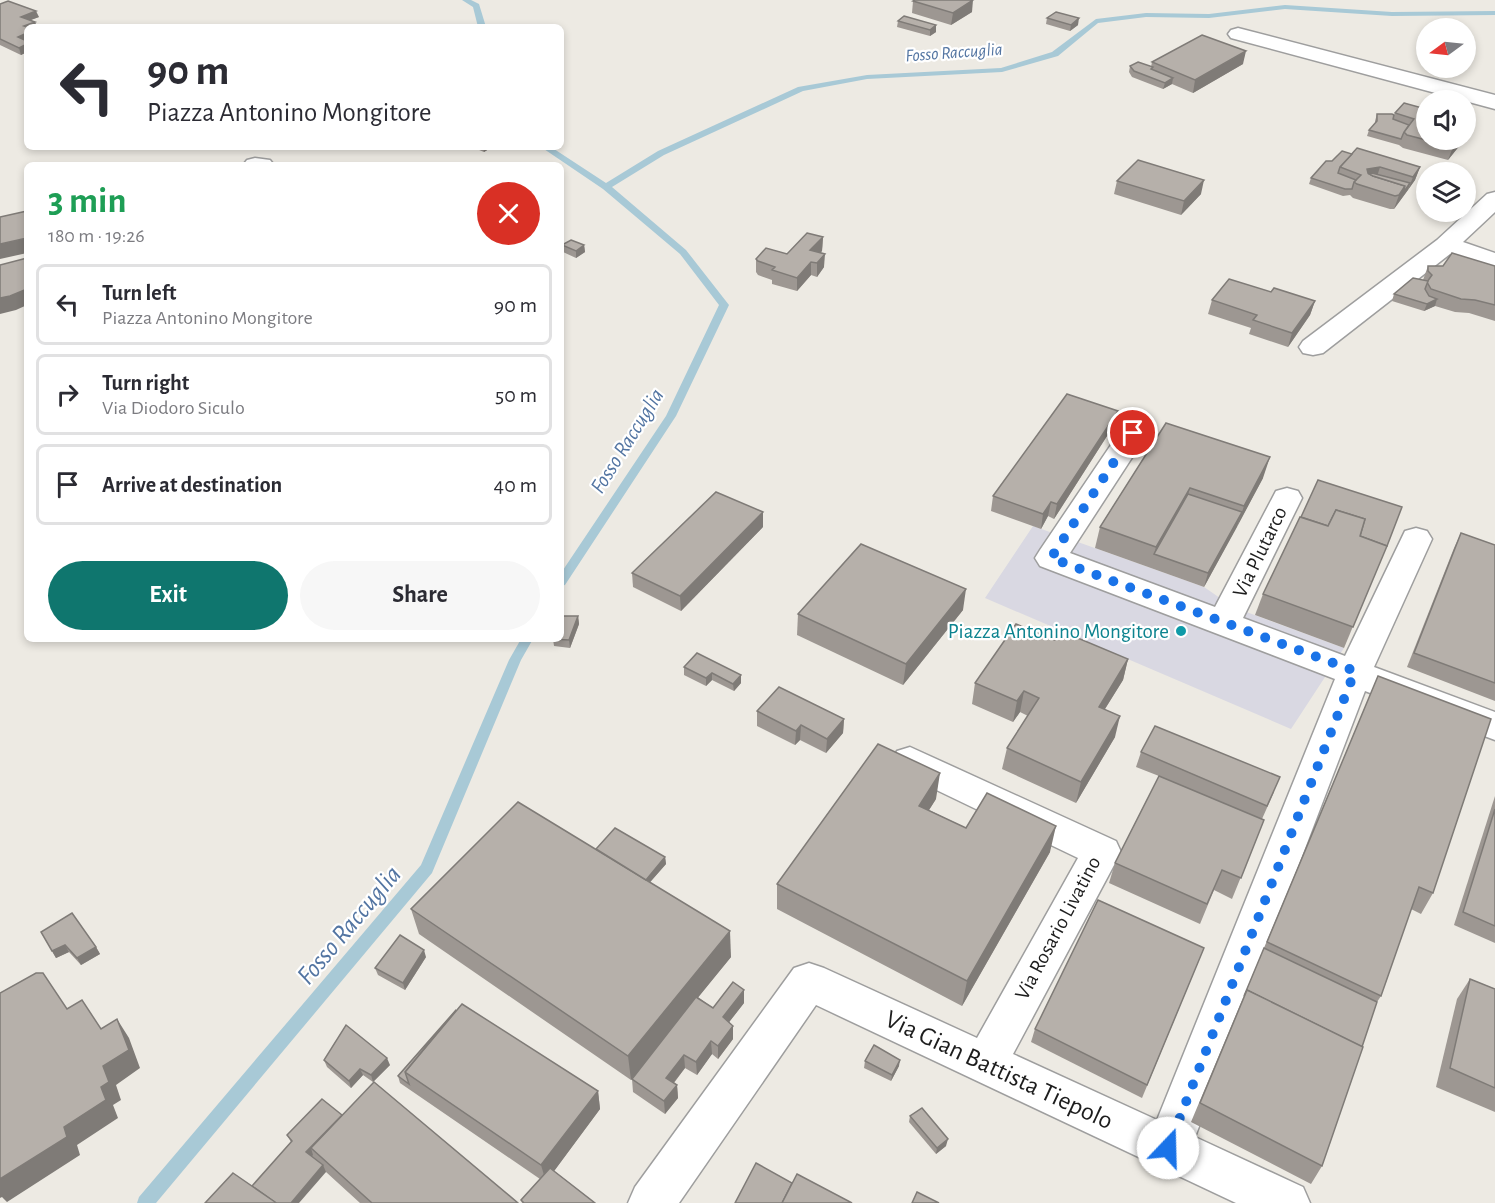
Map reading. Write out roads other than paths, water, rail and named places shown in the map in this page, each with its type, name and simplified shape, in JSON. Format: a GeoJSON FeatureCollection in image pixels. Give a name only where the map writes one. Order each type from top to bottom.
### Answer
{"type":"FeatureCollection","features":[{"type":"Feature","properties":{"kind":"street"},"geometry":{"type":"LineString","coordinates":[[1238,34],[1495,102]]}},
{"type":"Feature","properties":{"kind":"street"},"geometry":{"type":"LineString","coordinates":[[1313,346],[1446,245],[1495,199]]}},
{"type":"Feature","properties":{"kind":"street"},"geometry":{"type":"LineString","coordinates":[[1446,245],[1495,261]]}},
{"type":"Feature","properties":{"kind":"street"},"geometry":{"type":"LineString","coordinates":[[1133,433],[1051,558],[1228,615],[1355,671],[1495,726]]}},
{"type":"Feature","properties":{"kind":"street","name":"Via Plutarco"},"geometry":{"type":"LineString","coordinates":[[1228,615],[1287,498]]}},
{"type":"Feature","properties":{"kind":"street"},"geometry":{"type":"LineString","coordinates":[[1168,1148],[1355,671],[1416,539]]}},
{"type":"Feature","properties":{"kind":"street","name":"Via Rosario Livatino"},"geometry":{"type":"LineString","coordinates":[[910,761],[1102,852],[985,1064]]}},
{"type":"Feature","properties":{"kind":"street","name":"Via Gian Battista Tiepolo"},"geometry":{"type":"LineString","coordinates":[[651,1203],[809,981],[1287,1203]]}},
{"type":"Feature","properties":{"kind":"waterway","name":"Fosso Raccuglia"},"geometry":{"type":"LineString","coordinates":[[466,0],[476,6],[481,24]]}},
{"type":"Feature","properties":{"kind":"waterway","name":"Fosso Raccuglia"},"geometry":{"type":"LineString","coordinates":[[606,187],[661,153],[801,89],[867,77],[1002,70],[1055,54],[1096,21],[1146,15],[1209,16],[1285,7],[1392,14],[1495,13]]}},
{"type":"Feature","properties":{"kind":"waterway","name":"Fosso Raccuglia"},"geometry":{"type":"LineString","coordinates":[[550,150],[606,187]]}},
{"type":"Feature","properties":{"kind":"waterway","name":"Fosso Raccuglia"},"geometry":{"type":"LineString","coordinates":[[564,577],[671,416],[724,305],[683,252],[606,187]]}},
{"type":"Feature","properties":{"kind":"waterway","name":"Fosso Raccuglia"},"geometry":{"type":"LineString","coordinates":[[145,1203],[427,869],[515,660],[525,642]]}},
{"type":"Feature","properties":{"kind":"place","name":"Piazza Antonino Mongitore"},"geometry":{"type":"Point","coordinates":[1181,631]}}]}
